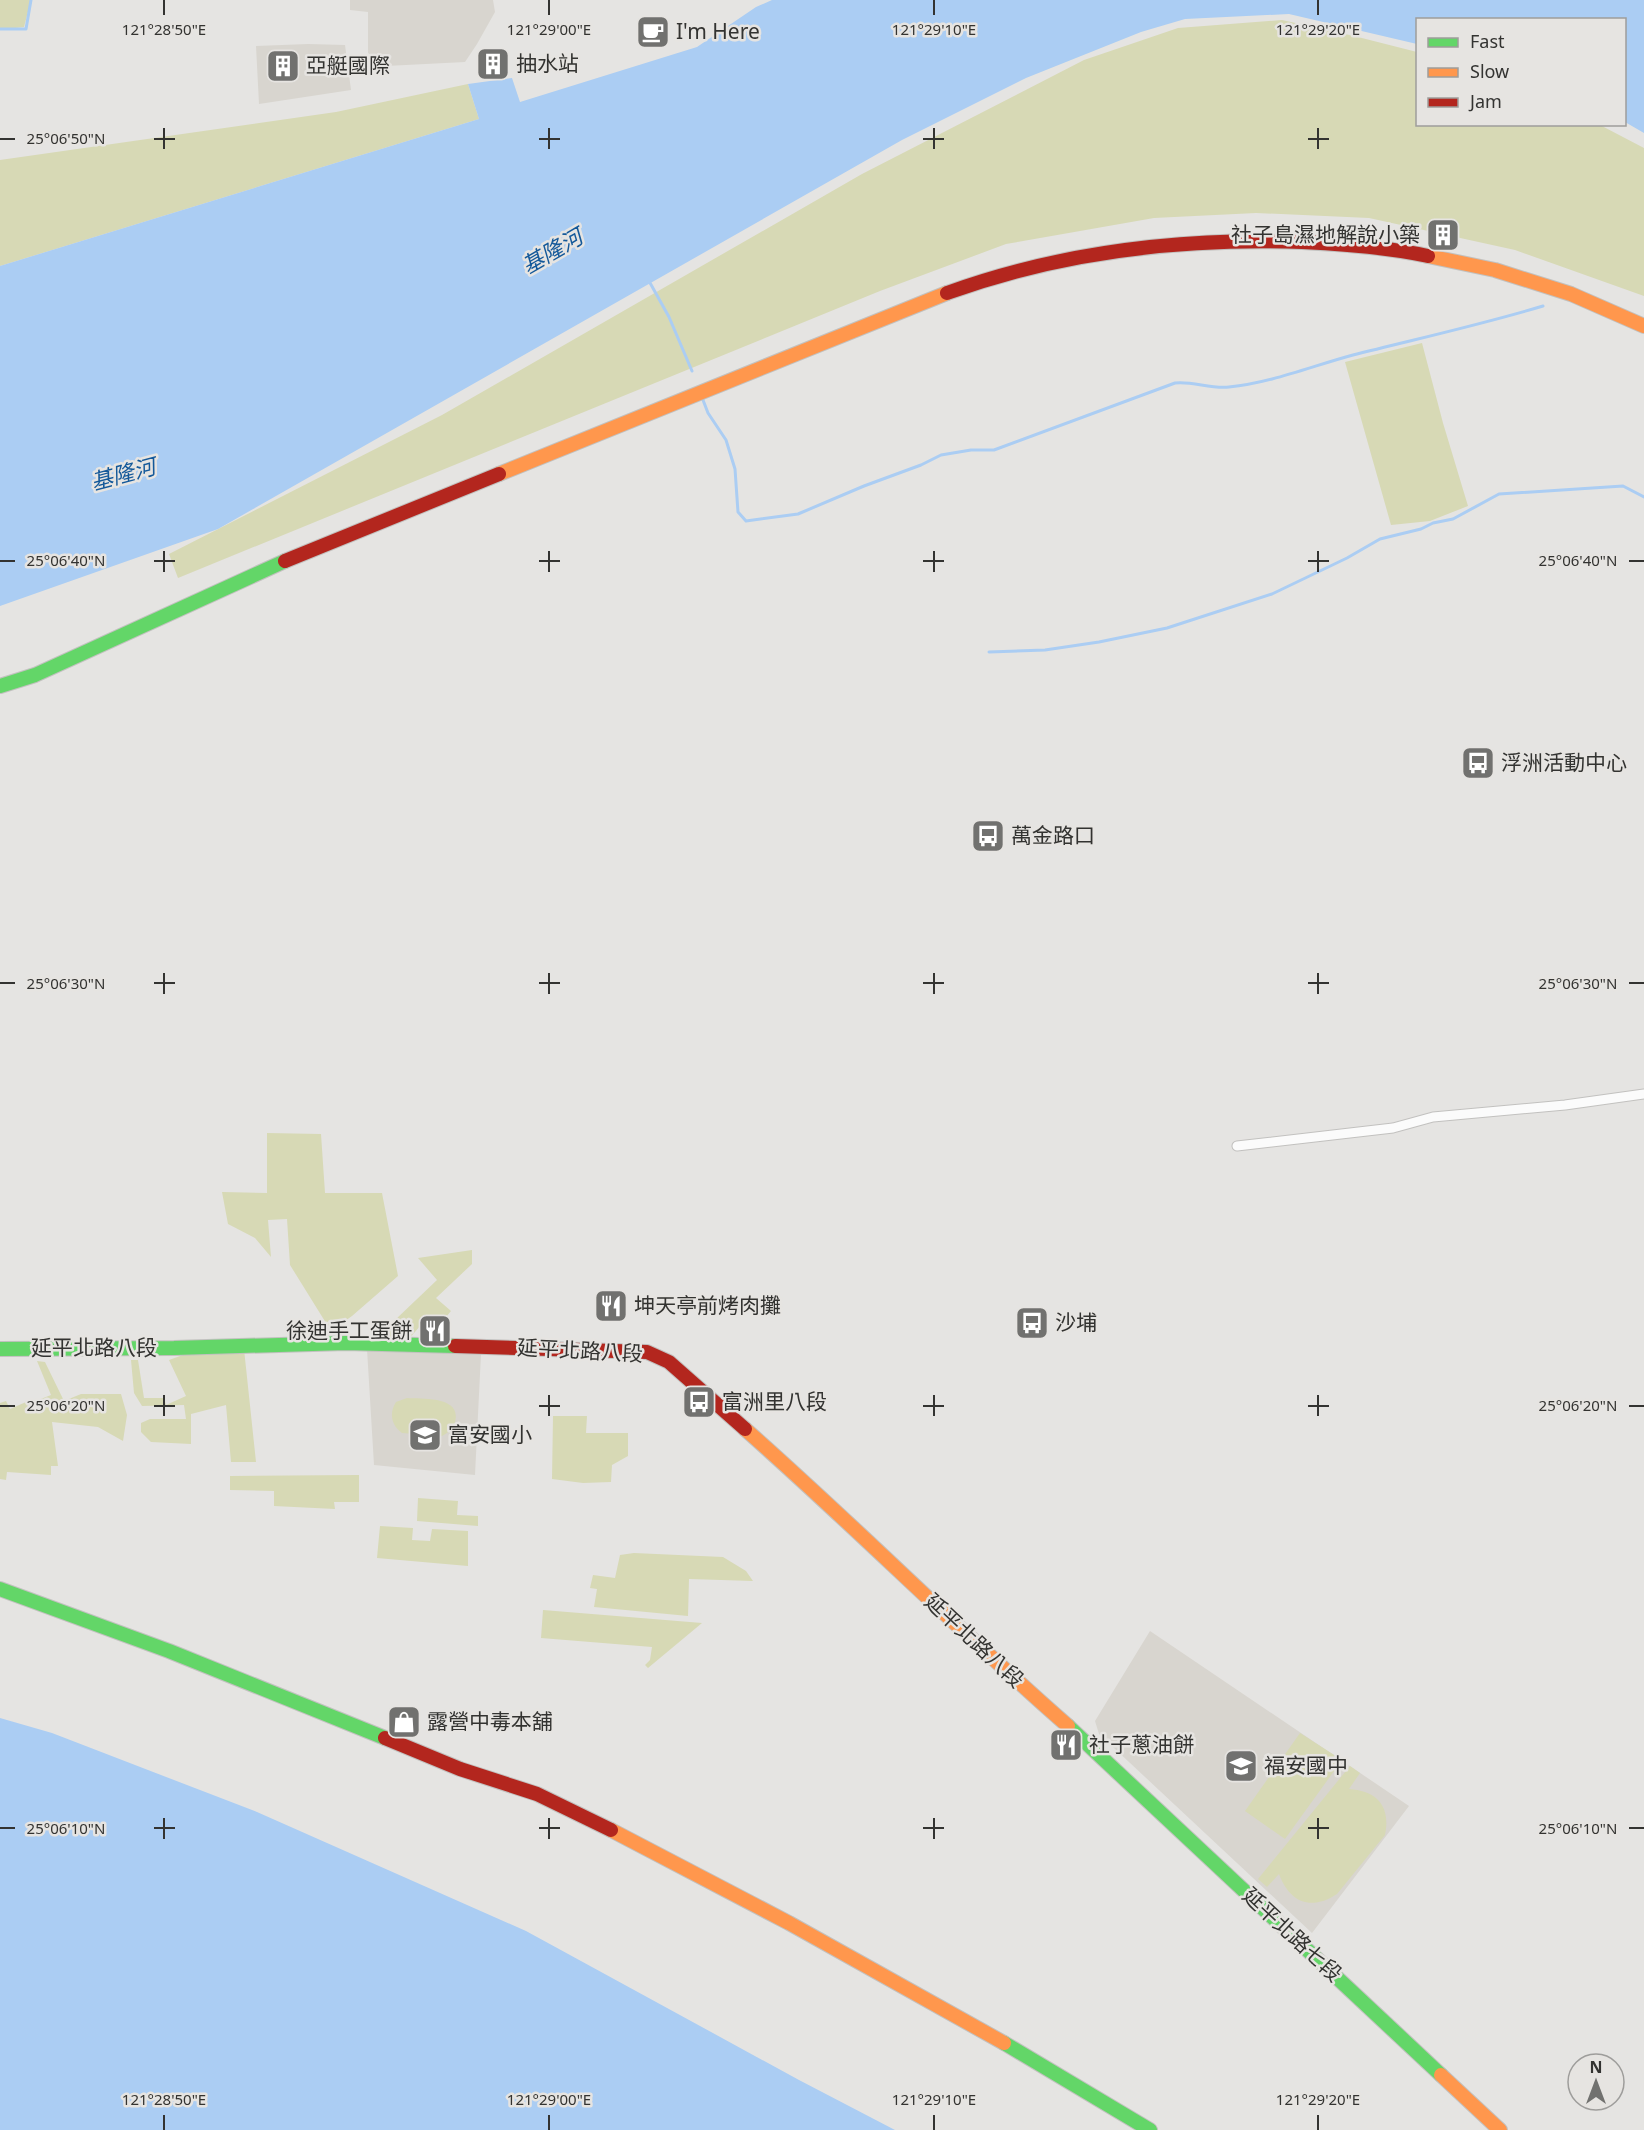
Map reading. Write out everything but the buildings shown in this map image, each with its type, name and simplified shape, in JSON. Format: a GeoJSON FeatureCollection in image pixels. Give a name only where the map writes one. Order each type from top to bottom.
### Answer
{"type":"FeatureCollection","features":[{"type":"Feature","properties":{"kind":"street"},"geometry":{"type":"LineString","coordinates":[[0,686],[35,675],[265,570],[902,310],[1015,271],[1069,259],[1137,248],[1203,242],[1298,241],[1355,245],[1414,253],[1478,267],[1570,294],[1644,326]]}},
{"type":"Feature","properties":{"kind":"street"},"geometry":{"type":"LineString","coordinates":[[1237,1146],[1393,1128],[1433,1117],[1565,1105],[1644,1094]]}},
{"type":"Feature","properties":{"kind":"street","name":"延平北路八段"},"geometry":{"type":"LineString","coordinates":[[0,1349],[174,1348],[346,1343],[647,1352],[669,1362],[696,1385],[798,1476],[1011,1676],[1084,1740]]}},
{"type":"Feature","properties":{"kind":"street"},"geometry":{"type":"LineString","coordinates":[[0,1589],[164,1648],[355,1724],[452,1766],[549,1800],[699,1875],[916,1991],[1078,2085],[1150,2130]]}},
{"type":"Feature","properties":{"kind":"street","name":"延平北路七段"},"geometry":{"type":"LineString","coordinates":[[1084,1740],[1500,2130]]}},
{"type":"Feature","properties":{"kind":"shaded area"},"geometry":{"type":"Polygon","coordinates":[[[350,0],[493,0],[495,12],[465,62],[386,66],[368,53],[368,12],[350,10],[350,0]]]}},
{"type":"Feature","properties":{"kind":"shaded area","name":"亞艇國際"},"geometry":{"type":"Polygon","coordinates":[[[345,45],[351,90],[259,104],[256,46],[345,45]]]}},
{"type":"Feature","properties":{"kind":"shaded area","name":"富安國小"},"geometry":{"type":"Polygon","coordinates":[[[367,1349],[481,1354],[475,1475],[374,1465],[367,1349]]]}},
{"type":"Feature","properties":{"kind":"shaded area","name":"福安國中"},"geometry":{"type":"Polygon","coordinates":[[[1150,1631],[1409,1806],[1312,1933],[1099,1734],[1095,1721],[1150,1631]]]}},
{"type":"Feature","properties":{"kind":"green space"},"geometry":{"type":"Polygon","coordinates":[[[0,0],[31,0],[24,27],[0,30],[0,0]]]}},
{"type":"Feature","properties":{"kind":"green space"},"geometry":{"type":"Polygon","coordinates":[[[1282,20],[1416,52],[1416,126],[1602,126],[1644,148],[1644,296],[1515,250],[1369,218],[1256,213],[1154,218],[1006,244],[880,291],[178,578],[169,554],[442,415],[862,174],[1084,60],[1178,28],[1282,20]]]}},
{"type":"Feature","properties":{"kind":"green space"},"geometry":{"type":"Polygon","coordinates":[[[468,84],[479,119],[0,266],[0,160],[336,112],[468,84]]]}},
{"type":"Feature","properties":{"kind":"green space"},"geometry":{"type":"Polygon","coordinates":[[[1422,343],[1468,506],[1430,521],[1391,525],[1345,362],[1422,343]]]}},
{"type":"Feature","properties":{"kind":"green space"},"geometry":{"type":"Polygon","coordinates":[[[267,1133],[321,1134],[325,1193],[382,1193],[398,1276],[331,1331],[290,1265],[287,1219],[268,1220],[271,1257],[255,1238],[228,1224],[222,1192],[267,1193],[267,1133]]]}},
{"type":"Feature","properties":{"kind":"green space"},"geometry":{"type":"Polygon","coordinates":[[[472,1250],[472,1264],[436,1298],[451,1311],[442,1322],[427,1318],[408,1340],[374,1340],[437,1280],[418,1258],[472,1250]]]}},
{"type":"Feature","properties":{"kind":"green space"},"geometry":{"type":"Polygon","coordinates":[[[244,1349],[256,1462],[231,1462],[226,1405],[191,1414],[191,1444],[151,1442],[141,1432],[141,1423],[150,1419],[186,1419],[184,1405],[142,1406],[134,1393],[131,1360],[138,1360],[144,1398],[164,1398],[166,1405],[186,1396],[169,1360],[197,1350],[244,1349]]]}},
{"type":"Feature","properties":{"kind":"green space"},"geometry":{"type":"Polygon","coordinates":[[[37,1361],[45,1362],[64,1401],[81,1394],[121,1394],[127,1415],[123,1441],[98,1427],[52,1422],[58,1466],[51,1466],[51,1475],[7,1472],[6,1480],[0,1479],[0,1403],[6,1401],[10,1409],[51,1395],[37,1361]]]}},
{"type":"Feature","properties":{"kind":"green space"},"geometry":{"type":"Polygon","coordinates":[[[407,1398],[431,1399],[447,1403],[453,1407],[456,1414],[453,1427],[442,1436],[402,1433],[393,1423],[392,1410],[396,1402],[407,1398]]]}},
{"type":"Feature","properties":{"kind":"green space"},"geometry":{"type":"Polygon","coordinates":[[[553,1416],[587,1416],[586,1433],[628,1433],[628,1456],[612,1465],[611,1482],[583,1483],[552,1479],[553,1416]]]}},
{"type":"Feature","properties":{"kind":"green space"},"geometry":{"type":"Polygon","coordinates":[[[359,1475],[359,1502],[334,1502],[335,1509],[274,1506],[274,1491],[230,1490],[230,1476],[359,1475]]]}},
{"type":"Feature","properties":{"kind":"green space"},"geometry":{"type":"Polygon","coordinates":[[[418,1498],[458,1501],[457,1515],[478,1516],[478,1526],[417,1521],[418,1498]]]}},
{"type":"Feature","properties":{"kind":"green space"},"geometry":{"type":"Polygon","coordinates":[[[380,1526],[413,1528],[412,1540],[430,1541],[432,1529],[468,1531],[468,1566],[377,1558],[380,1526]]]}},
{"type":"Feature","properties":{"kind":"green space"},"geometry":{"type":"Polygon","coordinates":[[[634,1553],[723,1557],[746,1571],[753,1581],[689,1579],[688,1616],[594,1607],[597,1589],[590,1588],[593,1575],[615,1578],[620,1555],[634,1553]]]}},
{"type":"Feature","properties":{"kind":"green space"},"geometry":{"type":"Polygon","coordinates":[[[543,1610],[702,1623],[648,1668],[645,1665],[650,1660],[652,1647],[541,1638],[543,1610]]]}},
{"type":"Feature","properties":{"kind":"green space"},"geometry":{"type":"Polygon","coordinates":[[[1300,1733],[1342,1760],[1285,1839],[1245,1811],[1300,1733]]]}},
{"type":"Feature","properties":{"kind":"green space"},"geometry":{"type":"Polygon","coordinates":[[[1350,1766],[1360,1773],[1349,1789],[1367,1793],[1380,1802],[1384,1808],[1385,1835],[1337,1894],[1327,1899],[1310,1903],[1295,1898],[1279,1874],[1267,1887],[1258,1879],[1350,1766]]]}},
{"type":"Feature","properties":{"kind":"water","name":"基隆河"},"geometry":{"type":"Polygon","coordinates":[[[772,0],[1644,0],[1644,133],[1626,123],[1626,18],[1416,18],[1416,44],[1289,14],[1185,19],[1141,32],[1026,78],[902,140],[218,529],[0,606],[0,266],[479,119],[468,84],[512,78],[520,102],[697,47],[756,7],[772,0]]]}},
{"type":"Feature","properties":{"kind":"water"},"geometry":{"type":"Polygon","coordinates":[[[0,1718],[52,1733],[257,1812],[526,1931],[895,2130],[0,2130],[0,1718]]]}},
{"type":"Feature","properties":{"kind":"waterway"},"geometry":{"type":"LineString","coordinates":[[0,29],[26,29],[31,0]]}},
{"type":"Feature","properties":{"kind":"waterway"},"geometry":{"type":"LineString","coordinates":[[649,281],[669,317],[692,371]]}},
{"type":"Feature","properties":{"kind":"waterway"},"geometry":{"type":"LineString","coordinates":[[703,400],[708,413],[726,440],[735,469],[738,512],[746,521],[798,514],[941,455],[971,450],[994,450],[1175,383],[1222,387],[1260,382],[1353,355],[1543,306]]}},
{"type":"Feature","properties":{"kind":"waterway"},"geometry":{"type":"LineString","coordinates":[[989,652],[1045,650],[1167,628],[1272,594],[1347,558],[1380,539],[1453,519],[1499,494],[1623,486],[1644,497]]}},
{"type":"Feature","properties":{"kind":"traffic: fast"},"geometry":{"type":"LineString","coordinates":[[0,686],[35,675],[285,561]]}},
{"type":"Feature","properties":{"kind":"traffic: fast"},"geometry":{"type":"LineString","coordinates":[[0,1349],[174,1348],[346,1343],[455,1346]]}},
{"type":"Feature","properties":{"kind":"traffic: fast"},"geometry":{"type":"LineString","coordinates":[[0,1589],[169,1651],[385,1738]]}},
{"type":"Feature","properties":{"kind":"traffic: fast"},"geometry":{"type":"LineString","coordinates":[[1068,1726],[1441,2075]]}},
{"type":"Feature","properties":{"kind":"traffic: fast"},"geometry":{"type":"LineString","coordinates":[[1004,2043],[1150,2130]]}},
{"type":"Feature","properties":{"kind":"traffic: slow"},"geometry":{"type":"LineString","coordinates":[[1428,256],[1495,270],[1571,294],[1644,326]]}},
{"type":"Feature","properties":{"kind":"traffic: slow"},"geometry":{"type":"LineString","coordinates":[[499,474],[947,293]]}},
{"type":"Feature","properties":{"kind":"traffic: slow"},"geometry":{"type":"LineString","coordinates":[[745,1429],[1068,1726]]}},
{"type":"Feature","properties":{"kind":"traffic: slow"},"geometry":{"type":"LineString","coordinates":[[611,1830],[789,1923],[1004,2043]]}},
{"type":"Feature","properties":{"kind":"traffic: slow"},"geometry":{"type":"LineString","coordinates":[[1441,2075],[1500,2130]]}},
{"type":"Feature","properties":{"kind":"traffic: jam"},"geometry":{"type":"LineString","coordinates":[[947,293],[1033,267],[1077,258],[1167,246],[1257,241],[1302,242],[1365,246],[1428,256]]}},
{"type":"Feature","properties":{"kind":"traffic: jam"},"geometry":{"type":"LineString","coordinates":[[285,561],[499,474]]}},
{"type":"Feature","properties":{"kind":"traffic: jam"},"geometry":{"type":"LineString","coordinates":[[455,1346],[647,1352],[669,1362],[745,1429]]}},
{"type":"Feature","properties":{"kind":"traffic: jam"},"geometry":{"type":"LineString","coordinates":[[385,1738],[460,1769],[537,1794],[611,1830]]}},
{"type":"Feature","properties":{"kind":"place","name":"I'm Here"},"geometry":{"type":"Point","coordinates":[653,32]}},
{"type":"Feature","properties":{"kind":"place","name":"抽水站"},"geometry":{"type":"Point","coordinates":[493,64]}},
{"type":"Feature","properties":{"kind":"place","name":"亞艇國際"},"geometry":{"type":"Point","coordinates":[283,66]}},
{"type":"Feature","properties":{"kind":"place","name":"社子島濕地解說小築"},"geometry":{"type":"Point","coordinates":[1443,235]}},
{"type":"Feature","properties":{"kind":"place","name":"浮洲活動中心"},"geometry":{"type":"Point","coordinates":[1478,763]}},
{"type":"Feature","properties":{"kind":"place","name":"萬金路口"},"geometry":{"type":"Point","coordinates":[988,836]}},
{"type":"Feature","properties":{"kind":"place","name":"坤天亭前烤肉攤"},"geometry":{"type":"Point","coordinates":[611,1306]}},
{"type":"Feature","properties":{"kind":"place","name":"沙埔"},"geometry":{"type":"Point","coordinates":[1032,1323]}},
{"type":"Feature","properties":{"kind":"place","name":"徐迪手工蛋餅"},"geometry":{"type":"Point","coordinates":[435,1331]}},
{"type":"Feature","properties":{"kind":"place","name":"富洲里八段"},"geometry":{"type":"Point","coordinates":[699,1402]}},
{"type":"Feature","properties":{"kind":"place","name":"富安國小"},"geometry":{"type":"Point","coordinates":[425,1435]}},
{"type":"Feature","properties":{"kind":"place","name":"露營中毒本舖"},"geometry":{"type":"Point","coordinates":[404,1722]}},
{"type":"Feature","properties":{"kind":"place","name":"社子蔥油餅"},"geometry":{"type":"Point","coordinates":[1066,1745]}},
{"type":"Feature","properties":{"kind":"place","name":"福安國中"},"geometry":{"type":"Point","coordinates":[1241,1766]}}]}
